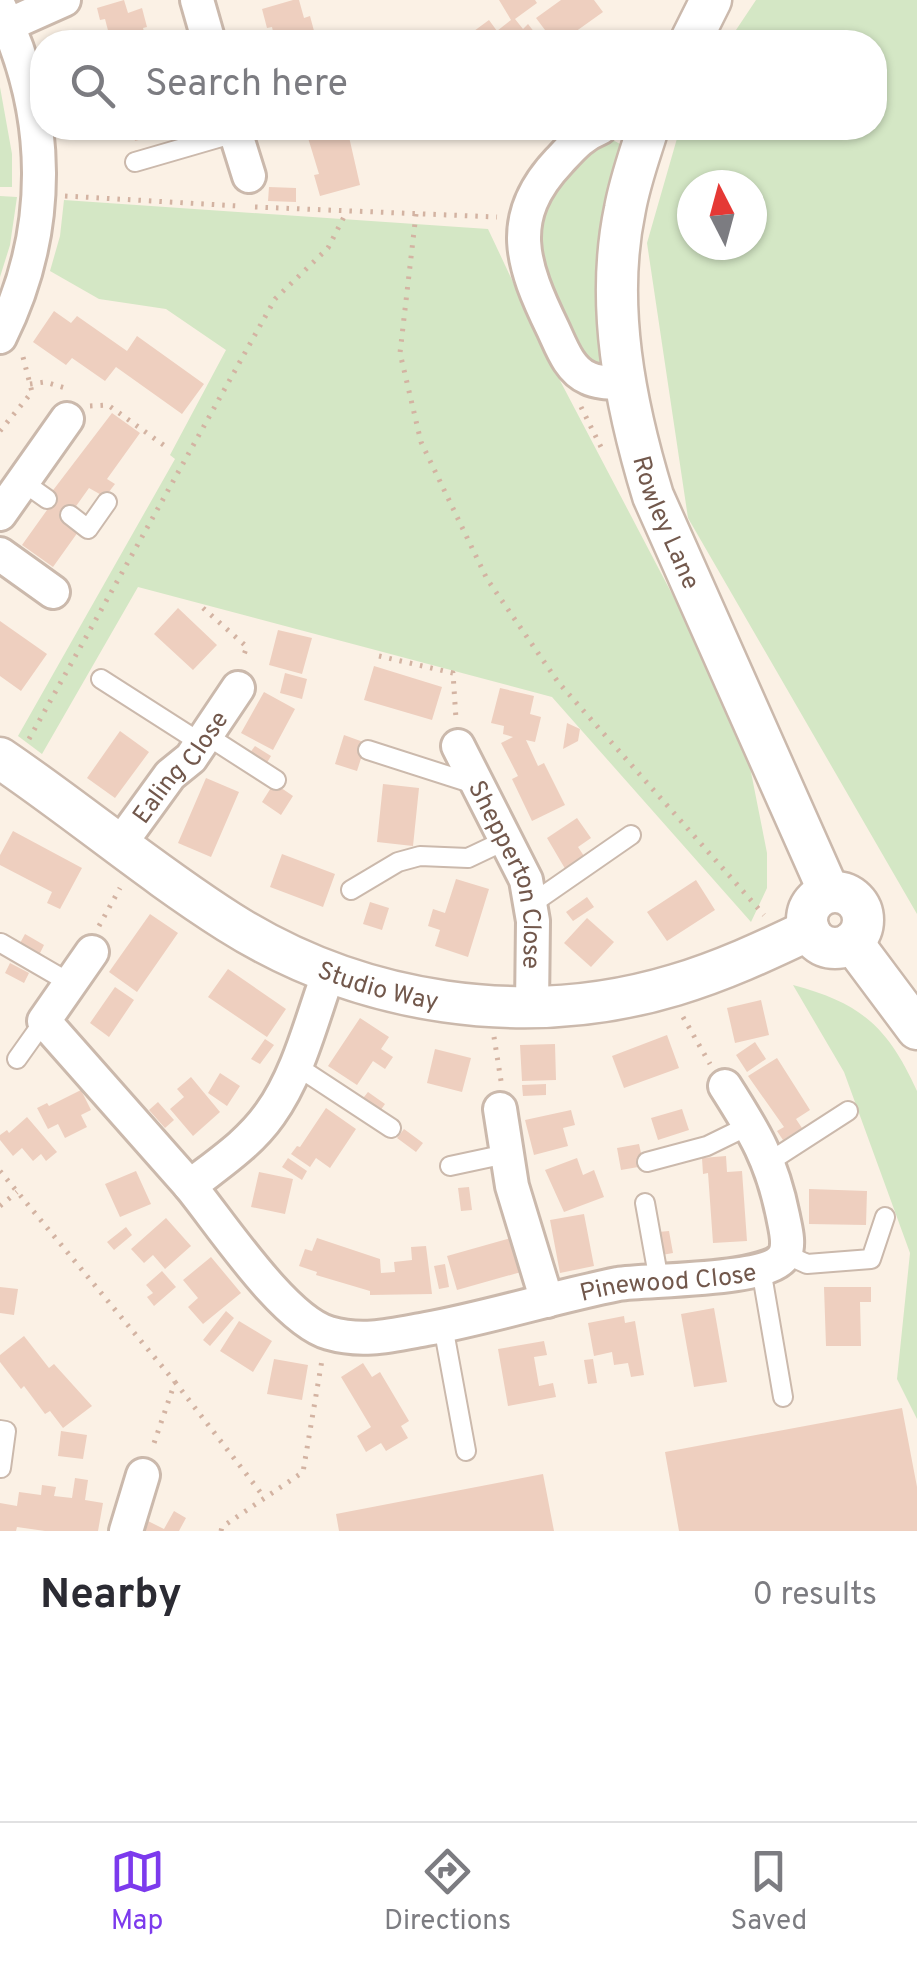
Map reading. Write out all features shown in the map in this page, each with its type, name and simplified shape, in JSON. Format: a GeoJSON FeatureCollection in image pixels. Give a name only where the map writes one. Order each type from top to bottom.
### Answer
{"type":"FeatureCollection","features":[{"type":"Feature","properties":{"kind":"street"},"geometry":{"type":"LineString","coordinates":[[30,90],[4,16],[64,0]]}},
{"type":"Feature","properties":{"kind":"street"},"geometry":{"type":"LineString","coordinates":[[197,0],[206,30]]}},
{"type":"Feature","properties":{"kind":"street"},"geometry":{"type":"LineString","coordinates":[[696,30],[711,0]]}},
{"type":"Feature","properties":{"kind":"street"},"geometry":{"type":"LineString","coordinates":[[6,324],[23,284],[35,239],[38,140]]}},
{"type":"Feature","properties":{"kind":"street"},"geometry":{"type":"LineString","coordinates":[[238,140],[249,176]]}},
{"type":"Feature","properties":{"kind":"street"},"geometry":{"type":"LineString","coordinates":[[578,140],[542,179],[526,207],[522,237],[535,292],[570,363],[587,378],[626,384]]}},
{"type":"Feature","properties":{"kind":"street","name":"Rowley Lane"},"geometry":{"type":"LineString","coordinates":[[645,140],[625,209],[617,274],[619,341],[636,439],[653,496],[828,892]]}},
{"type":"Feature","properties":{"kind":"street"},"geometry":{"type":"LineString","coordinates":[[0,514],[35,490],[77,407]]}},
{"type":"Feature","properties":{"kind":"street"},"geometry":{"type":"LineString","coordinates":[[0,555],[53,592]]}},
{"type":"Feature","properties":{"kind":"street","name":"Ealing Close"},"geometry":{"type":"LineString","coordinates":[[129,851],[170,775],[191,758],[238,688]]}},
{"type":"Feature","properties":{"kind":"street","name":"Shepperton Close"},"geometry":{"type":"LineString","coordinates":[[458,746],[526,880],[534,921],[513,1007]]}},
{"type":"Feature","properties":{"kind":"street","name":"Studio Way"},"geometry":{"type":"LineString","coordinates":[[7,763],[229,922],[280,951],[384,990],[513,1007],[607,1000],[673,986],[736,964],[795,937]]}},
{"type":"Feature","properties":{"kind":"street"},"geometry":{"type":"LineString","coordinates":[[828,892],[847,894],[860,907],[862,926],[852,942],[844,946],[828,947],[813,938],[795,937],[810,907],[828,892]]}},
{"type":"Feature","properties":{"kind":"street"},"geometry":{"type":"LineString","coordinates":[[852,942],[917,1029]]}},
{"type":"Feature","properties":{"kind":"street"},"geometry":{"type":"LineString","coordinates":[[44,1020],[92,952]]}},
{"type":"Feature","properties":{"kind":"street"},"geometry":{"type":"LineString","coordinates":[[190,1186],[272,1113],[296,1065],[329,972]]}},
{"type":"Feature","properties":{"kind":"street","name":"Pinewood Close"},"geometry":{"type":"LineString","coordinates":[[44,1020],[190,1186],[292,1310],[327,1333],[367,1340],[504,1314],[634,1281],[681,1281],[773,1261],[786,1237],[776,1183],[750,1125],[725,1086]]}},
{"type":"Feature","properties":{"kind":"street","name":"Pinewood Close"},"geometry":{"type":"LineString","coordinates":[[500,1109],[506,1154],[548,1301]]}},
{"type":"Feature","properties":{"kind":"street"},"geometry":{"type":"LineString","coordinates":[[126,1531],[143,1475]]}},
{"type":"Feature","properties":{"kind":"lane"},"geometry":{"type":"LineString","coordinates":[[135,162],[204,140]]}},
{"type":"Feature","properties":{"kind":"lane"},"geometry":{"type":"LineString","coordinates":[[70,516],[88,528],[107,502]]}},
{"type":"Feature","properties":{"kind":"lane"},"geometry":{"type":"LineString","coordinates":[[100,678],[276,780]]}},
{"type":"Feature","properties":{"kind":"lane"},"geometry":{"type":"LineString","coordinates":[[368,750],[478,785]]}},
{"type":"Feature","properties":{"kind":"lane"},"geometry":{"type":"LineString","coordinates":[[530,905],[631,835]]}},
{"type":"Feature","properties":{"kind":"lane"},"geometry":{"type":"LineString","coordinates":[[351,890],[398,862],[420,856],[468,858],[506,840]]}},
{"type":"Feature","properties":{"kind":"lane"},"geometry":{"type":"LineString","coordinates":[[1,943],[70,983]]}},
{"type":"Feature","properties":{"kind":"lane"},"geometry":{"type":"LineString","coordinates":[[18,1059],[44,1020]]}},
{"type":"Feature","properties":{"kind":"lane"},"geometry":{"type":"LineString","coordinates":[[296,1065],[391,1128]]}},
{"type":"Feature","properties":{"kind":"lane"},"geometry":{"type":"LineString","coordinates":[[769,1162],[848,1112]]}},
{"type":"Feature","properties":{"kind":"lane"},"geometry":{"type":"LineString","coordinates":[[647,1162],[708,1146],[750,1125]]}},
{"type":"Feature","properties":{"kind":"lane"},"geometry":{"type":"LineString","coordinates":[[450,1166],[506,1154]]}},
{"type":"Feature","properties":{"kind":"lane"},"geometry":{"type":"LineString","coordinates":[[646,1203],[660,1281]]}},
{"type":"Feature","properties":{"kind":"lane"},"geometry":{"type":"LineString","coordinates":[[783,1396],[773,1261],[807,1264],[871,1259],[885,1217]]}},
{"type":"Feature","properties":{"kind":"lane"},"geometry":{"type":"LineString","coordinates":[[443,1326],[466,1451]]}},
{"type":"Feature","properties":{"kind":"lane"},"geometry":{"type":"LineString","coordinates":[[0,1430],[6,1431],[0,1468]]}},
{"type":"Feature","properties":{"kind":"path"},"geometry":{"type":"LineString","coordinates":[[7,763],[276,300],[328,248],[347,211]]}},
{"type":"Feature","properties":{"kind":"path"},"geometry":{"type":"LineString","coordinates":[[416,214],[400,353],[421,442],[487,579],[558,682],[756,904],[795,937]]}},
{"type":"Feature","properties":{"kind":"path"},"geometry":{"type":"LineString","coordinates":[[0,432],[32,392],[6,324]]}},
{"type":"Feature","properties":{"kind":"path"},"geometry":{"type":"LineString","coordinates":[[30,384],[61,386],[77,407],[108,405],[170,450]]}},
{"type":"Feature","properties":{"kind":"path"},"geometry":{"type":"LineString","coordinates":[[203,608],[247,648],[235,674],[238,688]]}},
{"type":"Feature","properties":{"kind":"path"},"geometry":{"type":"LineString","coordinates":[[379,656],[453,673],[458,746]]}},
{"type":"Feature","properties":{"kind":"path"},"geometry":{"type":"LineString","coordinates":[[92,952],[90,945],[129,851]]}},
{"type":"Feature","properties":{"kind":"path"},"geometry":{"type":"LineString","coordinates":[[673,986],[683,1017],[725,1086]]}},
{"type":"Feature","properties":{"kind":"path"},"geometry":{"type":"LineString","coordinates":[[500,1109],[501,1077],[493,1033],[513,1007]]}},
{"type":"Feature","properties":{"kind":"path"},"geometry":{"type":"LineString","coordinates":[[0,1170],[264,1497]]}},
{"type":"Feature","properties":{"kind":"path"},"geometry":{"type":"LineString","coordinates":[[0,1206],[17,1192]]}},
{"type":"Feature","properties":{"kind":"path"},"geometry":{"type":"LineString","coordinates":[[221,1531],[222,1526],[303,1472],[327,1333]]}},
{"type":"Feature","properties":{"kind":"path"},"geometry":{"type":"LineString","coordinates":[[143,1475],[174,1382]]}},
{"type":"Feature","properties":{"kind":"green space"},"geometry":{"type":"Polygon","coordinates":[[[756,0],[917,0],[917,914],[688,518],[647,243],[677,140],[887,140],[887,30],[736,30],[756,0]]]}},
{"type":"Feature","properties":{"kind":"green space"},"geometry":{"type":"Polygon","coordinates":[[[0,87],[12,154],[12,187],[0,187],[0,87]]]}},
{"type":"Feature","properties":{"kind":"green space"},"geometry":{"type":"Polygon","coordinates":[[[613,140],[622,145],[624,153],[604,362],[588,363],[544,276],[536,221],[543,202],[594,143],[613,140]]]}},
{"type":"Feature","properties":{"kind":"green space"},"geometry":{"type":"Polygon","coordinates":[[[0,196],[17,197],[10,245],[0,277],[0,196]]]}},
{"type":"Feature","properties":{"kind":"green space"},"geometry":{"type":"Polygon","coordinates":[[[64,200],[488,229],[555,371],[704,655],[749,762],[767,853],[767,888],[751,922],[552,697],[138,587],[42,754],[18,736],[175,459],[170,455],[226,350],[166,309],[99,299],[50,271],[60,236],[64,200]]]}},
{"type":"Feature","properties":{"kind":"green space"},"geometry":{"type":"Polygon","coordinates":[[[793,985],[837,1000],[870,1021],[895,1050],[917,1091],[917,1419],[897,1379],[910,1253],[844,1072],[793,985]]]}},
{"type":"Feature","properties":{"kind":"building"},"geometry":{"type":"Polygon","coordinates":[[[124,0],[128,13],[142,8],[147,27],[108,30],[97,8],[124,0]]]}},
{"type":"Feature","properties":{"kind":"building"},"geometry":{"type":"Polygon","coordinates":[[[299,0],[304,18],[310,16],[314,30],[267,28],[262,9],[299,0]]]}},
{"type":"Feature","properties":{"kind":"building"},"geometry":{"type":"Polygon","coordinates":[[[499,0],[535,0],[537,3],[515,19],[523,29],[528,24],[533,30],[498,30],[511,20],[499,0]]]}},
{"type":"Feature","properties":{"kind":"building"},"geometry":{"type":"Polygon","coordinates":[[[561,0],[594,0],[603,12],[578,30],[545,30],[536,18],[561,0]]]}},
{"type":"Feature","properties":{"kind":"building"},"geometry":{"type":"Polygon","coordinates":[[[489,20],[496,30],[475,30],[489,20]]]}},
{"type":"Feature","properties":{"kind":"building"},"geometry":{"type":"Polygon","coordinates":[[[309,140],[350,140],[360,185],[320,196],[314,175],[319,174],[309,140]]]}},
{"type":"Feature","properties":{"kind":"building"},"geometry":{"type":"Polygon","coordinates":[[[269,187],[296,188],[296,202],[268,201],[269,187]]]}},
{"type":"Feature","properties":{"kind":"building"},"geometry":{"type":"Polygon","coordinates":[[[54,311],[71,323],[77,316],[127,351],[137,336],[204,384],[182,414],[116,367],[105,381],[72,358],[66,365],[33,342],[54,311]]]}},
{"type":"Feature","properties":{"kind":"building"},"geometry":{"type":"Polygon","coordinates":[[[112,413],[140,433],[107,479],[115,484],[105,497],[89,488],[64,523],[78,532],[53,567],[22,545],[47,510],[41,506],[112,413]]]}},
{"type":"Feature","properties":{"kind":"building"},"geometry":{"type":"Polygon","coordinates":[[[178,608],[217,645],[193,670],[154,634],[178,608]]]}},
{"type":"Feature","properties":{"kind":"building"},"geometry":{"type":"Polygon","coordinates":[[[0,621],[47,654],[21,691],[0,676],[0,621]]]}},
{"type":"Feature","properties":{"kind":"building"},"geometry":{"type":"Polygon","coordinates":[[[278,630],[312,638],[302,674],[269,665],[278,630]]]}},
{"type":"Feature","properties":{"kind":"building"},"geometry":{"type":"Polygon","coordinates":[[[374,666],[442,687],[432,720],[364,700],[374,666]]]}},
{"type":"Feature","properties":{"kind":"building"},"geometry":{"type":"Polygon","coordinates":[[[285,673],[307,679],[302,699],[280,693],[285,673]]]}},
{"type":"Feature","properties":{"kind":"building"},"geometry":{"type":"Polygon","coordinates":[[[500,688],[534,696],[530,714],[541,717],[535,742],[526,740],[538,766],[544,763],[565,805],[532,821],[512,779],[518,776],[501,743],[513,737],[503,734],[504,726],[491,723],[500,688]]]}},
{"type":"Feature","properties":{"kind":"building"},"geometry":{"type":"Polygon","coordinates":[[[264,692],[295,709],[273,750],[241,733],[264,692]]]}},
{"type":"Feature","properties":{"kind":"building"},"geometry":{"type":"Polygon","coordinates":[[[567,723],[580,729],[578,741],[563,749],[567,723]]]}},
{"type":"Feature","properties":{"kind":"building"},"geometry":{"type":"Polygon","coordinates":[[[120,731],[149,752],[115,798],[87,778],[120,731]]]}},
{"type":"Feature","properties":{"kind":"building"},"geometry":{"type":"Polygon","coordinates":[[[344,735],[366,743],[357,771],[335,764],[344,735]]]}},
{"type":"Feature","properties":{"kind":"building"},"geometry":{"type":"Polygon","coordinates":[[[255,746],[271,756],[265,766],[249,754],[255,746]]]}},
{"type":"Feature","properties":{"kind":"building"},"geometry":{"type":"Polygon","coordinates":[[[206,778],[239,792],[211,857],[178,843],[206,778]]]}},
{"type":"Feature","properties":{"kind":"building"},"geometry":{"type":"Polygon","coordinates":[[[274,783],[293,796],[281,815],[262,802],[274,783]]]}},
{"type":"Feature","properties":{"kind":"building"},"geometry":{"type":"Polygon","coordinates":[[[383,784],[419,788],[413,846],[377,842],[383,784]]]}},
{"type":"Feature","properties":{"kind":"building"},"geometry":{"type":"Polygon","coordinates":[[[577,818],[591,838],[578,847],[586,859],[567,872],[547,838],[577,818]]]}},
{"type":"Feature","properties":{"kind":"building"},"geometry":{"type":"Polygon","coordinates":[[[13,831],[82,868],[60,909],[47,903],[52,892],[0,865],[0,855],[13,831]]]}},
{"type":"Feature","properties":{"kind":"building"},"geometry":{"type":"Polygon","coordinates":[[[282,854],[335,874],[323,907],[270,887],[282,854]]]}},
{"type":"Feature","properties":{"kind":"building"},"geometry":{"type":"Polygon","coordinates":[[[456,879],[489,889],[468,957],[435,946],[440,930],[428,926],[433,909],[445,913],[456,879]]]}},
{"type":"Feature","properties":{"kind":"building"},"geometry":{"type":"Polygon","coordinates":[[[696,880],[715,910],[667,941],[647,912],[696,880]]]}},
{"type":"Feature","properties":{"kind":"building"},"geometry":{"type":"Polygon","coordinates":[[[587,897],[594,907],[573,921],[566,912],[587,897]]]}},
{"type":"Feature","properties":{"kind":"building"},"geometry":{"type":"Polygon","coordinates":[[[370,902],[389,908],[382,930],[363,924],[370,902]]]}},
{"type":"Feature","properties":{"kind":"building"},"geometry":{"type":"Polygon","coordinates":[[[150,914],[178,933],[137,992],[109,972],[150,914]]]}},
{"type":"Feature","properties":{"kind":"building"},"geometry":{"type":"Polygon","coordinates":[[[587,918],[614,942],[591,967],[564,943],[587,918]]]}},
{"type":"Feature","properties":{"kind":"building"},"geometry":{"type":"Polygon","coordinates":[[[25,934],[44,945],[39,955],[19,945],[25,934]]]}},
{"type":"Feature","properties":{"kind":"building"},"geometry":{"type":"Polygon","coordinates":[[[10,963],[29,973],[24,983],[5,973],[10,963]]]}},
{"type":"Feature","properties":{"kind":"building"},"geometry":{"type":"Polygon","coordinates":[[[228,969],[286,1009],[267,1037],[208,997],[228,969]]]}},
{"type":"Feature","properties":{"kind":"building"},"geometry":{"type":"Polygon","coordinates":[[[115,987],[134,1000],[109,1037],[90,1023],[115,987]]]}},
{"type":"Feature","properties":{"kind":"building"},"geometry":{"type":"Polygon","coordinates":[[[761,1000],[769,1035],[735,1043],[727,1008],[761,1000]]]}},
{"type":"Feature","properties":{"kind":"building"},"geometry":{"type":"Polygon","coordinates":[[[360,1018],[389,1037],[381,1049],[393,1057],[385,1069],[373,1061],[357,1085],[328,1066],[360,1018]]]}},
{"type":"Feature","properties":{"kind":"building"},"geometry":{"type":"Polygon","coordinates":[[[667,1035],[679,1068],[624,1088],[612,1056],[667,1035]]]}},
{"type":"Feature","properties":{"kind":"building"},"geometry":{"type":"Polygon","coordinates":[[[265,1039],[274,1045],[260,1064],[251,1059],[265,1039]]]}},
{"type":"Feature","properties":{"kind":"building"},"geometry":{"type":"Polygon","coordinates":[[[755,1042],[766,1059],[747,1072],[736,1055],[755,1042]]]}},
{"type":"Feature","properties":{"kind":"building"},"geometry":{"type":"Polygon","coordinates":[[[555,1044],[556,1080],[522,1081],[520,1045],[555,1044]]]}},
{"type":"Feature","properties":{"kind":"building"},"geometry":{"type":"Polygon","coordinates":[[[435,1049],[471,1058],[462,1092],[427,1083],[435,1049]]]}},
{"type":"Feature","properties":{"kind":"building"},"geometry":{"type":"Polygon","coordinates":[[[777,1058],[810,1110],[796,1119],[802,1128],[783,1140],[777,1131],[784,1127],[748,1076],[777,1058]]]}},
{"type":"Feature","properties":{"kind":"building"},"geometry":{"type":"Polygon","coordinates":[[[220,1073],[240,1086],[227,1106],[208,1093],[220,1073]]]}},
{"type":"Feature","properties":{"kind":"building"},"geometry":{"type":"Polygon","coordinates":[[[191,1077],[220,1112],[193,1136],[170,1109],[184,1097],[177,1089],[191,1077]]]}},
{"type":"Feature","properties":{"kind":"building"},"geometry":{"type":"Polygon","coordinates":[[[546,1084],[546,1095],[523,1096],[522,1085],[546,1084]]]}},
{"type":"Feature","properties":{"kind":"building"},"geometry":{"type":"Polygon","coordinates":[[[81,1090],[91,1110],[81,1115],[87,1127],[65,1138],[58,1124],[48,1129],[37,1108],[81,1090]]]}},
{"type":"Feature","properties":{"kind":"building"},"geometry":{"type":"Polygon","coordinates":[[[368,1092],[385,1104],[378,1114],[360,1102],[368,1092]]]}},
{"type":"Feature","properties":{"kind":"building"},"geometry":{"type":"Polygon","coordinates":[[[158,1102],[174,1120],[165,1128],[149,1110],[158,1102]]]}},
{"type":"Feature","properties":{"kind":"building"},"geometry":{"type":"Polygon","coordinates":[[[326,1108],[356,1129],[330,1168],[316,1158],[310,1167],[291,1154],[326,1108]]]}},
{"type":"Feature","properties":{"kind":"building"},"geometry":{"type":"Polygon","coordinates":[[[682,1109],[689,1130],[658,1140],[651,1118],[682,1109]]]}},
{"type":"Feature","properties":{"kind":"building"},"geometry":{"type":"Polygon","coordinates":[[[571,1110],[575,1125],[563,1128],[568,1146],[534,1155],[525,1120],[571,1110]]]}},
{"type":"Feature","properties":{"kind":"building"},"geometry":{"type":"Polygon","coordinates":[[[27,1117],[57,1152],[46,1161],[41,1154],[33,1161],[22,1148],[13,1156],[0,1140],[0,1135],[7,1130],[9,1133],[27,1117]]]}},
{"type":"Feature","properties":{"kind":"building"},"geometry":{"type":"Polygon","coordinates":[[[404,1129],[423,1143],[416,1152],[397,1138],[404,1129]]]}},
{"type":"Feature","properties":{"kind":"building"},"geometry":{"type":"Polygon","coordinates":[[[639,1144],[644,1166],[621,1170],[617,1148],[639,1144]]]}},
{"type":"Feature","properties":{"kind":"building"},"geometry":{"type":"Polygon","coordinates":[[[726,1156],[727,1172],[742,1171],[747,1241],[713,1243],[708,1173],[703,1174],[702,1158],[726,1156]]]}},
{"type":"Feature","properties":{"kind":"building"},"geometry":{"type":"Polygon","coordinates":[[[288,1158],[307,1171],[302,1180],[282,1167],[288,1158]]]}},
{"type":"Feature","properties":{"kind":"building"},"geometry":{"type":"Polygon","coordinates":[[[577,1158],[583,1175],[594,1170],[604,1197],[564,1212],[545,1170],[577,1158]]]}},
{"type":"Feature","properties":{"kind":"building"},"geometry":{"type":"Polygon","coordinates":[[[136,1171],[151,1204],[120,1217],[105,1184],[136,1171]]]}},
{"type":"Feature","properties":{"kind":"building"},"geometry":{"type":"Polygon","coordinates":[[[259,1172],[293,1179],[285,1214],[251,1207],[259,1172]]]}},
{"type":"Feature","properties":{"kind":"building"},"geometry":{"type":"Polygon","coordinates":[[[469,1187],[472,1210],[461,1211],[458,1188],[469,1187]]]}},
{"type":"Feature","properties":{"kind":"building"},"geometry":{"type":"Polygon","coordinates":[[[809,1189],[867,1191],[866,1225],[809,1224],[809,1189]]]}},
{"type":"Feature","properties":{"kind":"building"},"geometry":{"type":"Polygon","coordinates":[[[584,1214],[594,1266],[560,1273],[550,1220],[584,1214]]]}},
{"type":"Feature","properties":{"kind":"building"},"geometry":{"type":"Polygon","coordinates":[[[166,1218],[191,1246],[165,1269],[153,1255],[144,1263],[131,1249],[166,1218]]]}},
{"type":"Feature","properties":{"kind":"building"},"geometry":{"type":"Polygon","coordinates":[[[126,1227],[132,1235],[114,1250],[107,1242],[126,1227]]]}},
{"type":"Feature","properties":{"kind":"building"},"geometry":{"type":"Polygon","coordinates":[[[669,1231],[673,1253],[662,1255],[658,1232],[669,1231]]]}},
{"type":"Feature","properties":{"kind":"building"},"geometry":{"type":"Polygon","coordinates":[[[317,1238],[380,1259],[381,1273],[395,1272],[394,1262],[412,1260],[411,1247],[426,1246],[432,1294],[370,1295],[370,1291],[316,1275],[317,1272],[299,1266],[305,1249],[312,1251],[317,1238]]]}},
{"type":"Feature","properties":{"kind":"building"},"geometry":{"type":"Polygon","coordinates":[[[511,1238],[521,1272],[457,1290],[447,1256],[511,1238]]]}},
{"type":"Feature","properties":{"kind":"building"},"geometry":{"type":"Polygon","coordinates":[[[211,1257],[241,1293],[203,1324],[188,1307],[198,1298],[183,1280],[211,1257]]]}},
{"type":"Feature","properties":{"kind":"building"},"geometry":{"type":"Polygon","coordinates":[[[445,1264],[449,1287],[439,1289],[434,1266],[445,1264]]]}},
{"type":"Feature","properties":{"kind":"building"},"geometry":{"type":"Polygon","coordinates":[[[162,1271],[176,1287],[154,1306],[147,1297],[153,1293],[146,1285],[162,1271]]]}},
{"type":"Feature","properties":{"kind":"building"},"geometry":{"type":"Polygon","coordinates":[[[0,1287],[18,1289],[14,1315],[0,1313],[0,1287]]]}},
{"type":"Feature","properties":{"kind":"building"},"geometry":{"type":"Polygon","coordinates":[[[824,1287],[871,1287],[871,1302],[860,1302],[861,1346],[826,1346],[824,1287]]]}},
{"type":"Feature","properties":{"kind":"building"},"geometry":{"type":"Polygon","coordinates":[[[714,1308],[727,1382],[694,1387],[681,1314],[714,1308]]]}},
{"type":"Feature","properties":{"kind":"building"},"geometry":{"type":"Polygon","coordinates":[[[226,1311],[234,1318],[210,1346],[203,1340],[226,1311]]]}},
{"type":"Feature","properties":{"kind":"building"},"geometry":{"type":"Polygon","coordinates":[[[624,1316],[625,1323],[635,1321],[644,1375],[631,1377],[628,1363],[614,1365],[612,1352],[594,1356],[588,1323],[624,1316]]]}},
{"type":"Feature","properties":{"kind":"building"},"geometry":{"type":"Polygon","coordinates":[[[239,1321],[272,1341],[253,1372],[220,1351],[239,1321]]]}},
{"type":"Feature","properties":{"kind":"building"},"geometry":{"type":"Polygon","coordinates":[[[24,1336],[49,1368],[54,1364],[92,1406],[63,1428],[50,1411],[45,1414],[24,1386],[21,1389],[0,1362],[0,1355],[24,1336]]]}},
{"type":"Feature","properties":{"kind":"building"},"geometry":{"type":"Polygon","coordinates":[[[544,1341],[547,1355],[534,1357],[539,1386],[553,1383],[556,1397],[508,1406],[498,1349],[544,1341]]]}},
{"type":"Feature","properties":{"kind":"building"},"geometry":{"type":"Polygon","coordinates":[[[274,1359],[308,1365],[302,1400],[267,1394],[274,1359]]]}},
{"type":"Feature","properties":{"kind":"building"},"geometry":{"type":"Polygon","coordinates":[[[593,1359],[597,1383],[588,1384],[584,1360],[593,1359]]]}},
{"type":"Feature","properties":{"kind":"building"},"geometry":{"type":"Polygon","coordinates":[[[363,1363],[372,1377],[380,1372],[409,1421],[401,1426],[408,1438],[386,1451],[381,1443],[366,1452],[357,1436],[371,1427],[341,1377],[363,1363]]]}},
{"type":"Feature","properties":{"kind":"building"},"geometry":{"type":"Polygon","coordinates":[[[902,1408],[917,1487],[917,1531],[679,1531],[665,1452],[902,1408]]]}},
{"type":"Feature","properties":{"kind":"building"},"geometry":{"type":"Polygon","coordinates":[[[61,1431],[87,1435],[83,1459],[58,1456],[61,1431]]]}},
{"type":"Feature","properties":{"kind":"building"},"geometry":{"type":"Polygon","coordinates":[[[543,1474],[554,1531],[339,1531],[336,1514],[543,1474]]]}},
{"type":"Feature","properties":{"kind":"building"},"geometry":{"type":"Polygon","coordinates":[[[75,1478],[88,1480],[85,1500],[103,1503],[98,1531],[17,1527],[16,1531],[0,1531],[0,1503],[17,1506],[19,1492],[41,1495],[42,1485],[56,1487],[54,1496],[72,1498],[75,1478]]]}},
{"type":"Feature","properties":{"kind":"building"},"geometry":{"type":"Polygon","coordinates":[[[174,1511],[186,1518],[179,1531],[142,1531],[148,1521],[164,1529],[174,1511]]]}}]}
